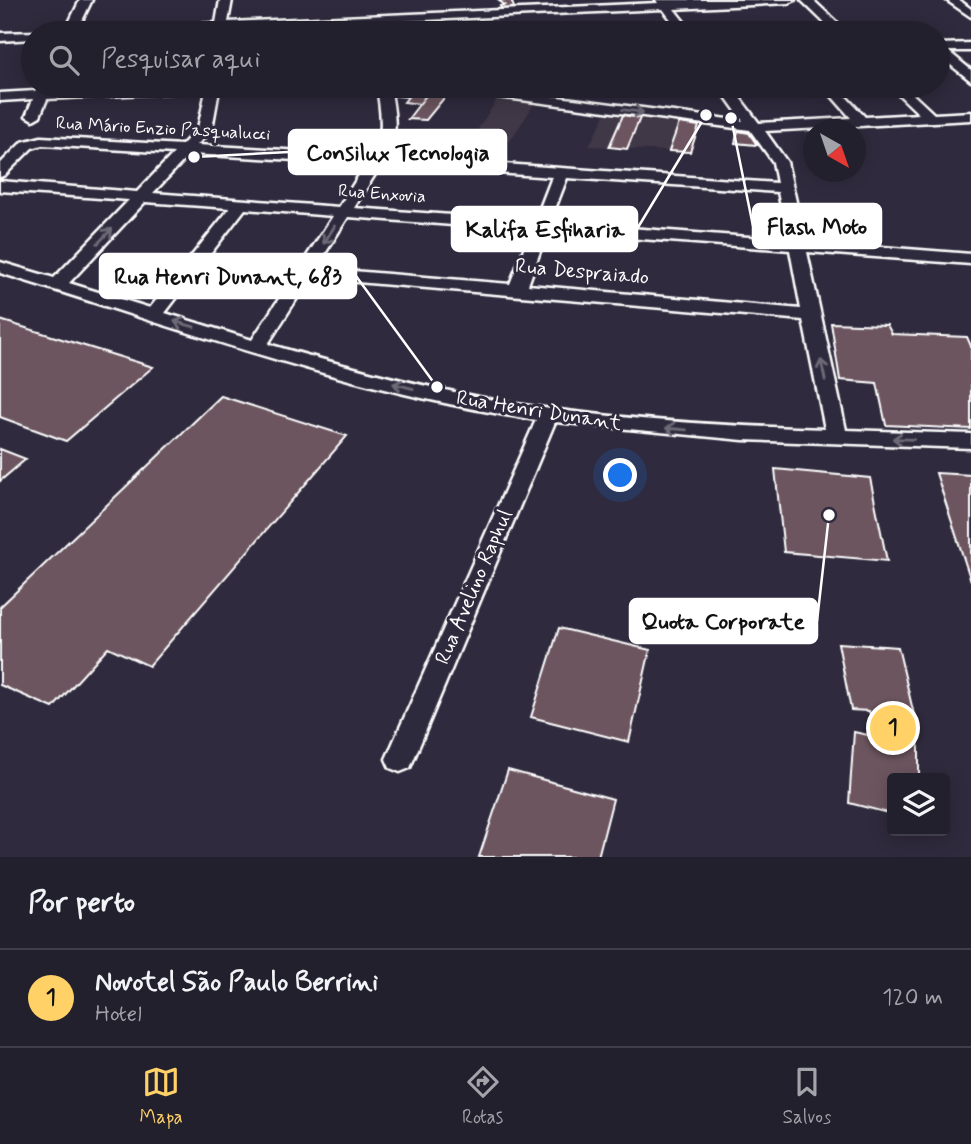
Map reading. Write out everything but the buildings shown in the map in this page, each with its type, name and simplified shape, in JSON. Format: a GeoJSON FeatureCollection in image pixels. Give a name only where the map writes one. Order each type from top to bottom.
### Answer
{"type":"FeatureCollection","features":[{"type":"Feature","properties":{"kind":"street"},"geometry":{"type":"LineString","coordinates":[[76,21],[86,0]]}},
{"type":"Feature","properties":{"kind":"street"},"geometry":{"type":"LineString","coordinates":[[222,21],[226,0]]}},
{"type":"Feature","properties":{"kind":"street"},"geometry":{"type":"LineString","coordinates":[[518,0],[527,21]]}},
{"type":"Feature","properties":{"kind":"street"},"geometry":{"type":"LineString","coordinates":[[302,21],[374,13],[523,12],[664,3],[789,0]]}},
{"type":"Feature","properties":{"kind":"street"},"geometry":{"type":"LineString","coordinates":[[807,0],[829,21]]}},
{"type":"Feature","properties":{"kind":"street"},"geometry":{"type":"LineString","coordinates":[[952,0],[971,14]]}},
{"type":"Feature","properties":{"kind":"street"},"geometry":{"type":"LineString","coordinates":[[664,3],[678,21]]}},
{"type":"Feature","properties":{"kind":"street"},"geometry":{"type":"LineString","coordinates":[[374,13],[375,21]]}},
{"type":"Feature","properties":{"kind":"street"},"geometry":{"type":"LineString","coordinates":[[0,37],[21,36]]}},
{"type":"Feature","properties":{"kind":"street"},"geometry":{"type":"LineString","coordinates":[[950,48],[971,47]]}},
{"type":"Feature","properties":{"kind":"street"},"geometry":{"type":"LineString","coordinates":[[950,59],[971,77]]}},
{"type":"Feature","properties":{"kind":"street"},"geometry":{"type":"LineString","coordinates":[[0,97],[21,94]]}},
{"type":"Feature","properties":{"kind":"street"},"geometry":{"type":"LineString","coordinates":[[33,116],[40,98]]}},
{"type":"Feature","properties":{"kind":"street"},"geometry":{"type":"LineString","coordinates":[[57,285],[208,124],[211,98]]}},
{"type":"Feature","properties":{"kind":"street"},"geometry":{"type":"LineString","coordinates":[[258,345],[389,137],[385,98]]}},
{"type":"Feature","properties":{"kind":"street"},"geometry":{"type":"LineString","coordinates":[[535,98],[756,127],[803,125]]}},
{"type":"Feature","properties":{"kind":"street"},"geometry":{"type":"LineString","coordinates":[[734,98],[779,159],[837,437]]}},
{"type":"Feature","properties":{"kind":"street"},"geometry":{"type":"LineString","coordinates":[[840,98],[860,119]]}},
{"type":"Feature","properties":{"kind":"street"},"geometry":{"type":"LineString","coordinates":[[910,98],[932,119]]}},
{"type":"Feature","properties":{"kind":"street"},"geometry":{"type":"LineString","coordinates":[[866,122],[971,116]]}},
{"type":"Feature","properties":{"kind":"street","name":"Rua Mário Enzio Pasqualucci"},"geometry":{"type":"LineString","coordinates":[[0,172],[27,145],[41,141],[376,160],[785,188]]}},
{"type":"Feature","properties":{"kind":"street"},"geometry":{"type":"LineString","coordinates":[[517,290],[561,172]]}},
{"type":"Feature","properties":{"kind":"street","name":"Rua Enxovia"},"geometry":{"type":"LineString","coordinates":[[0,186],[971,259]]}},
{"type":"Feature","properties":{"kind":"street"},"geometry":{"type":"LineString","coordinates":[[154,315],[242,203]]}},
{"type":"Feature","properties":{"kind":"street","name":"Rua Henri Dunant"},"geometry":{"type":"LineString","coordinates":[[5,271],[441,396],[548,415],[738,434],[971,441]]}},
{"type":"Feature","properties":{"kind":"street","name":"Rua Despraiado"},"geometry":{"type":"LineString","coordinates":[[306,272],[812,315]]}},
{"type":"Feature","properties":{"kind":"street","name":"Rua Avelino Raphul"},"geometry":{"type":"LineString","coordinates":[[400,759],[548,415]]}},
{"type":"Feature","properties":{"kind":"shaded area"},"geometry":{"type":"Polygon","coordinates":[[[498,98],[535,103],[510,141],[471,140],[498,98]]]}},
{"type":"Feature","properties":{"kind":"shaded area"},"geometry":{"type":"Polygon","coordinates":[[[606,113],[623,115],[609,147],[589,146],[606,113]]]}},
{"type":"Feature","properties":{"kind":"shaded area"},"geometry":{"type":"Polygon","coordinates":[[[640,118],[679,123],[669,151],[627,149],[640,118]]]}},
{"type":"Feature","properties":{"kind":"place","name":"Kalifa Esfiharia"},"geometry":{"type":"Point","coordinates":[706,115]}},
{"type":"Feature","properties":{"kind":"place","name":"Flash Moto"},"geometry":{"type":"Point","coordinates":[731,118]}},
{"type":"Feature","properties":{"kind":"place","name":"Consilux Tecnologia"},"geometry":{"type":"Point","coordinates":[194,157]}},
{"type":"Feature","properties":{"kind":"place","name":"Rua Henri Dunant, 683"},"geometry":{"type":"Point","coordinates":[437,387]}},
{"type":"Feature","properties":{"kind":"place","name":"Quota Corporate"},"geometry":{"type":"Point","coordinates":[829,515]}},
{"type":"Feature","properties":{"kind":"place","name":"Novotel São Paulo Berrini"},"geometry":{"type":"Point","coordinates":[893,728]}}]}
